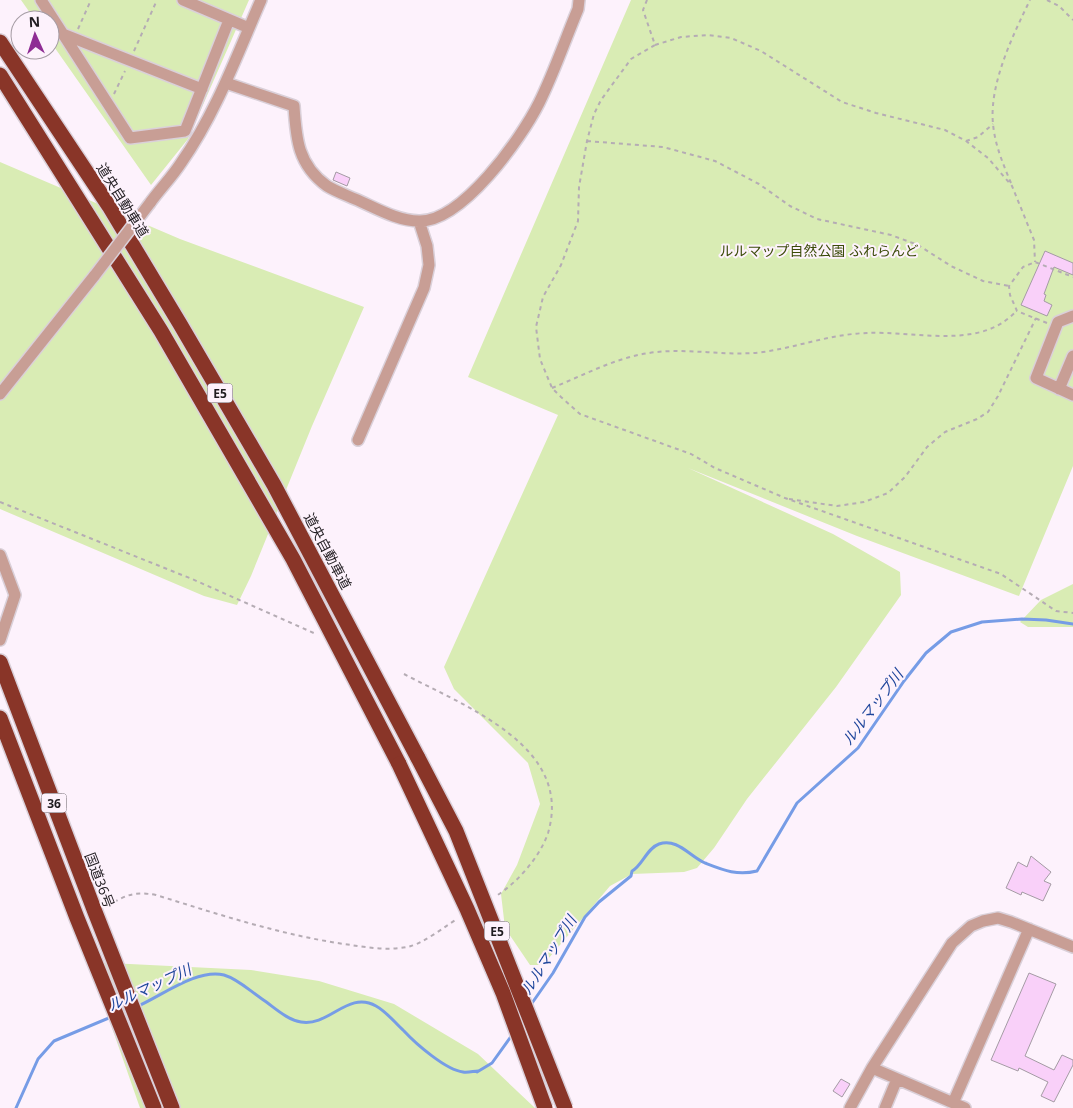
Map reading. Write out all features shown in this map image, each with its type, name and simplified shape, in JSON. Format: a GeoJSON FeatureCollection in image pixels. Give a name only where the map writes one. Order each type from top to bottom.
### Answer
{"type":"FeatureCollection","features":[{"type":"Feature","properties":{"kind":"highway","name":"道央自動車道"},"geometry":{"type":"LineString","coordinates":[[0,42],[109,206],[274,485],[456,831],[499,936],[565,1108]]}},
{"type":"Feature","properties":{"kind":"highway","name":"E5"},"geometry":{"type":"LineString","coordinates":[[0,76],[162,331],[292,559],[399,764],[474,926],[545,1108]]}},
{"type":"Feature","properties":{"kind":"highway","name":"国道36号"},"geometry":{"type":"LineString","coordinates":[[0,662],[172,1108]]}},
{"type":"Feature","properties":{"kind":"highway","name":"36"},"geometry":{"type":"LineString","coordinates":[[0,718],[91,953],[154,1108]]}},
{"type":"Feature","properties":{"kind":"street"},"geometry":{"type":"LineString","coordinates":[[41,0],[130,138],[185,131],[229,20]]}},
{"type":"Feature","properties":{"kind":"street"},"geometry":{"type":"LineString","coordinates":[[0,394],[182,162],[226,83],[261,0]]}},
{"type":"Feature","properties":{"kind":"street"},"geometry":{"type":"LineString","coordinates":[[226,83],[294,106],[296,139],[306,166],[328,186],[393,216],[418,221],[436,218],[458,206],[480,185],[519,137],[539,103],[578,8],[579,0]]}},
{"type":"Feature","properties":{"kind":"street"},"geometry":{"type":"LineString","coordinates":[[189,1],[249,28]]}},
{"type":"Feature","properties":{"kind":"street"},"geometry":{"type":"LineString","coordinates":[[63,34],[202,89]]}},
{"type":"Feature","properties":{"kind":"street"},"geometry":{"type":"LineString","coordinates":[[358,440],[424,288],[429,265],[427,246],[418,221]]}},
{"type":"Feature","properties":{"kind":"street"},"geometry":{"type":"LineString","coordinates":[[1073,316],[1058,322],[1036,378],[1073,396]]}},
{"type":"Feature","properties":{"kind":"street"},"geometry":{"type":"LineString","coordinates":[[1059,389],[1073,356]]}},
{"type":"Feature","properties":{"kind":"street"},"geometry":{"type":"LineString","coordinates":[[0,555],[16,595],[0,640]]}},
{"type":"Feature","properties":{"kind":"street"},"geometry":{"type":"LineString","coordinates":[[850,1108],[872,1068],[952,943],[970,926],[983,920],[998,918],[1073,947]]}},
{"type":"Feature","properties":{"kind":"street"},"geometry":{"type":"LineString","coordinates":[[953,1103],[1029,929]]}},
{"type":"Feature","properties":{"kind":"street"},"geometry":{"type":"LineString","coordinates":[[872,1068],[965,1108]]}},
{"type":"Feature","properties":{"kind":"street"},"geometry":{"type":"LineString","coordinates":[[885,1108],[897,1079]]}},
{"type":"Feature","properties":{"kind":"path"},"geometry":{"type":"LineString","coordinates":[[74,38],[91,0]]}},
{"type":"Feature","properties":{"kind":"path"},"geometry":{"type":"LineString","coordinates":[[647,0],[643,10],[655,44]]}},
{"type":"Feature","properties":{"kind":"path"},"geometry":{"type":"LineString","coordinates":[[1030,0],[1009,42],[994,99],[993,124],[998,150],[1034,240],[1035,262]]}},
{"type":"Feature","properties":{"kind":"path"},"geometry":{"type":"LineString","coordinates":[[1046,0],[1059,6],[1073,20]]}},
{"type":"Feature","properties":{"kind":"path"},"geometry":{"type":"LineString","coordinates":[[1012,186],[988,158],[966,141],[945,130],[876,113],[842,102],[761,51],[731,38],[708,35],[681,37],[655,44],[630,59],[600,100],[594,114],[578,187],[578,221],[561,265],[543,297],[536,327],[540,358],[552,388],[580,414],[691,454],[715,468],[784,498],[1001,574],[1056,611],[1073,613]]}},
{"type":"Feature","properties":{"kind":"path"},"geometry":{"type":"LineString","coordinates":[[966,141],[978,137],[993,124]]}},
{"type":"Feature","properties":{"kind":"path"},"geometry":{"type":"LineString","coordinates":[[587,140],[664,147],[715,161],[759,184],[790,206],[817,219],[891,235],[918,245],[951,266],[982,280],[1009,286]]}},
{"type":"Feature","properties":{"kind":"path"},"geometry":{"type":"LineString","coordinates":[[1016,311],[1009,286],[1023,267],[1035,262],[1073,277]]}},
{"type":"Feature","properties":{"kind":"path"},"geometry":{"type":"LineString","coordinates":[[552,388],[614,362],[648,353],[687,350],[761,352],[833,336],[868,333],[971,335],[1001,324],[1016,311]]}},
{"type":"Feature","properties":{"kind":"path"},"geometry":{"type":"LineString","coordinates":[[1016,311],[1056,326]]}},
{"type":"Feature","properties":{"kind":"path"},"geometry":{"type":"LineString","coordinates":[[784,498],[837,506],[864,502],[888,493],[905,477],[927,448],[945,432],[977,419],[988,412],[998,396],[1036,318]]}},
{"type":"Feature","properties":{"kind":"path"},"geometry":{"type":"LineString","coordinates":[[0,502],[192,579],[322,636]]}},
{"type":"Feature","properties":{"kind":"path"},"geometry":{"type":"LineString","coordinates":[[404,674],[488,716],[529,750],[543,770],[550,788],[552,819],[545,842],[534,861],[504,891],[496,896]]}},
{"type":"Feature","properties":{"kind":"path"},"geometry":{"type":"LineString","coordinates":[[95,912],[122,897],[140,892],[156,895],[273,931],[334,943],[394,949],[413,946],[462,916]]}},
{"type":"Feature","properties":{"kind":"green space"},"geometry":{"type":"Polygon","coordinates":[[[21,0],[249,0],[188,139],[151,185],[60,55],[60,10],[28,10],[21,0]]]}},
{"type":"Feature","properties":{"kind":"green space","name":"ルルマップ自然公園 ふれらんど"},"geometry":{"type":"Polygon","coordinates":[[[631,0],[1073,0],[1073,466],[1019,596],[857,536],[688,468],[833,534],[900,572],[901,595],[836,687],[747,799],[714,848],[697,868],[684,872],[632,874],[610,886],[543,965],[530,965],[505,928],[501,894],[517,865],[540,804],[528,763],[454,689],[444,667],[558,415],[468,377],[631,0]]]}},
{"type":"Feature","properties":{"kind":"green space"},"geometry":{"type":"Polygon","coordinates":[[[0,162],[180,239],[364,307],[312,426],[251,576],[237,605],[204,596],[0,509],[0,162]]]}},
{"type":"Feature","properties":{"kind":"green space"},"geometry":{"type":"Polygon","coordinates":[[[1073,584],[1073,627],[1028,627],[1020,622],[1041,600],[1073,584]]]}},
{"type":"Feature","properties":{"kind":"green space"},"geometry":{"type":"Polygon","coordinates":[[[89,962],[251,970],[319,981],[394,1004],[478,1054],[535,1108],[140,1108],[89,962]]]}},
{"type":"Feature","properties":{"kind":"building"},"geometry":{"type":"Polygon","coordinates":[[[336,172],[350,178],[347,186],[333,180],[336,172]]]}},
{"type":"Feature","properties":{"kind":"building"},"geometry":{"type":"Polygon","coordinates":[[[1045,251],[1073,263],[1073,275],[1054,267],[1044,294],[1046,295],[1044,301],[1052,305],[1047,316],[1021,305],[1045,251]]]}},
{"type":"Feature","properties":{"kind":"building"},"geometry":{"type":"Polygon","coordinates":[[[1031,856],[1051,872],[1044,881],[1051,884],[1043,901],[1022,892],[1021,895],[1006,888],[1018,862],[1027,867],[1031,856]]]}},
{"type":"Feature","properties":{"kind":"building"},"geometry":{"type":"Polygon","coordinates":[[[1029,973],[1056,984],[1025,1056],[1054,1070],[1062,1055],[1073,1060],[1073,1065],[1054,1102],[1041,1096],[1048,1082],[1019,1068],[1018,1071],[991,1060],[1029,973]]]}},
{"type":"Feature","properties":{"kind":"building"},"geometry":{"type":"Polygon","coordinates":[[[841,1079],[850,1084],[842,1097],[833,1091],[841,1079]]]}},
{"type":"Feature","properties":{"kind":"waterway","name":"ルルマップ川"},"geometry":{"type":"LineString","coordinates":[[530,1006],[553,973],[585,917],[599,902],[631,876],[632,871],[636,869],[655,846],[672,843],[699,860],[718,868],[743,873],[757,871],[797,803],[858,748],[904,681],[926,653],[951,632],[982,622],[1022,619],[1073,624]]}},
{"type":"Feature","properties":{"kind":"waterway","name":"ルルマップ川"},"geometry":{"type":"LineString","coordinates":[[136,1007],[191,979],[213,974],[224,975],[234,979],[286,1016],[301,1022],[321,1019],[347,1005],[356,1002],[366,1002],[384,1011],[416,1043],[440,1062],[448,1067],[465,1072],[477,1072],[492,1063],[512,1035]]}},
{"type":"Feature","properties":{"kind":"waterway","name":"ルルマップ川"},"geometry":{"type":"LineString","coordinates":[[16,1108],[38,1059],[54,1041],[111,1017]]}}]}
